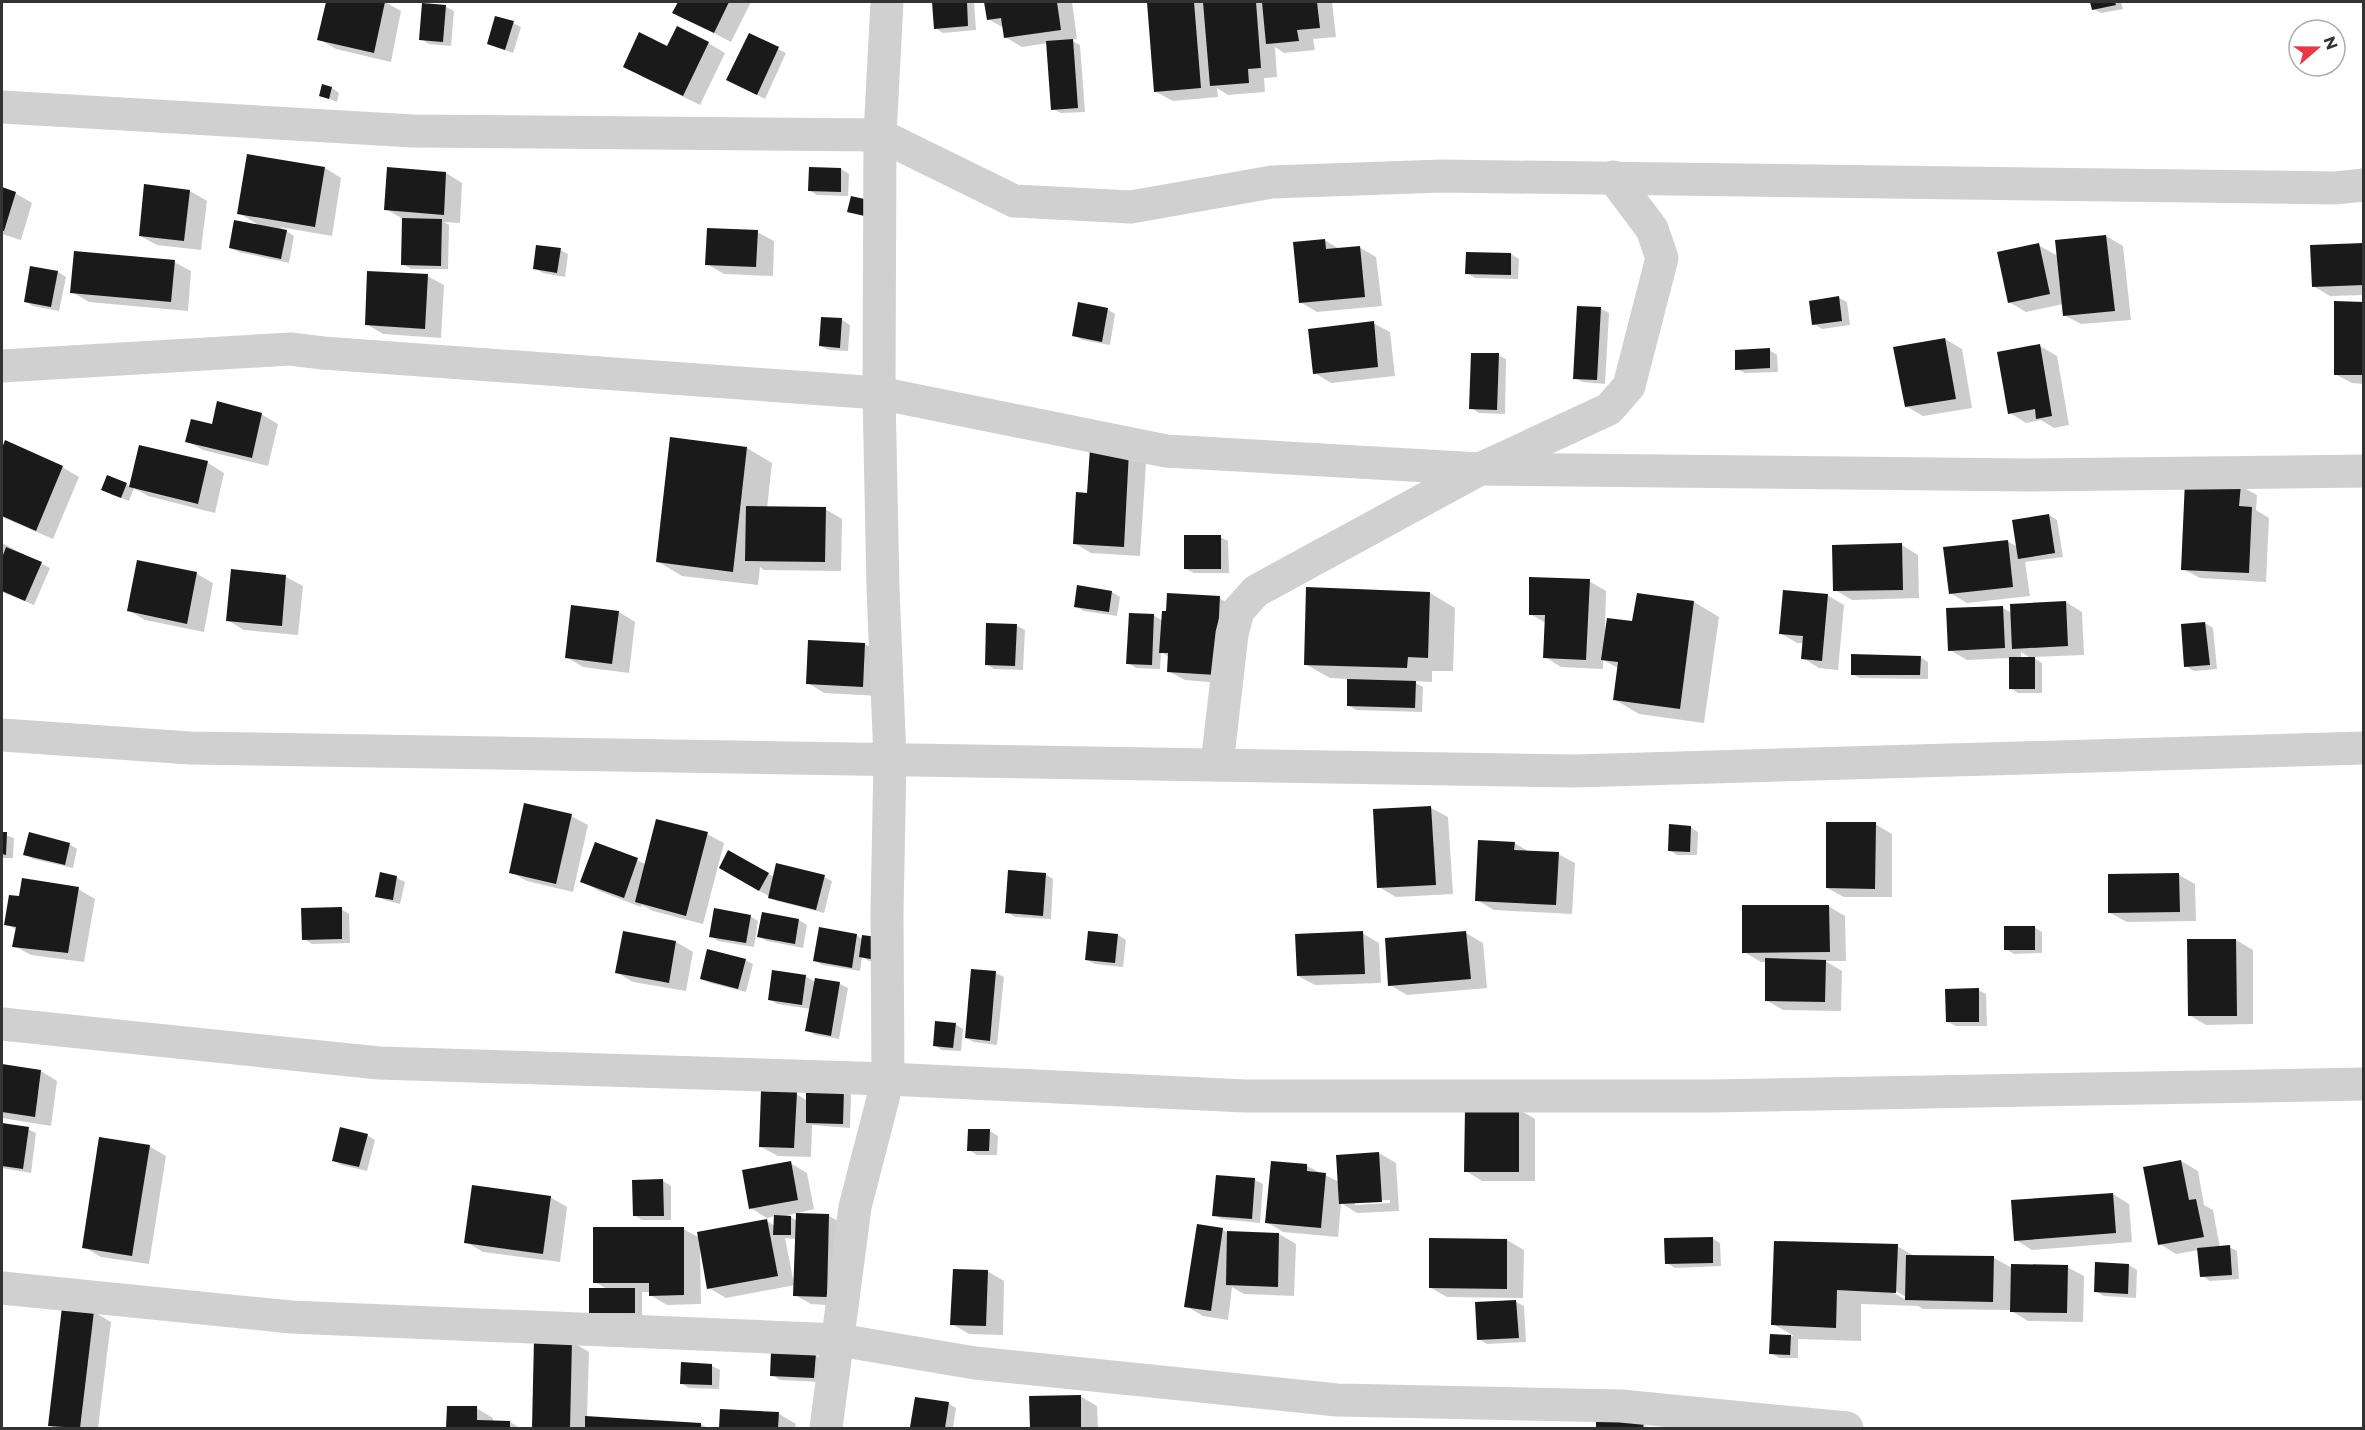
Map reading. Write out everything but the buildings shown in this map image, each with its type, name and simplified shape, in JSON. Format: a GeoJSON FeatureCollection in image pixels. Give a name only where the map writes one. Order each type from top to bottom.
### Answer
{"type":"FeatureCollection","features":[{"type":"Feature","properties":{"kind":"street"},"geometry":{"type":"LineString","coordinates":[[826,1428],[855,1207],[888,1079],[887,913],[890,759],[883,588],[879,393],[880,135],[887,2]]}},
{"type":"Feature","properties":{"kind":"street"},"geometry":{"type":"LineString","coordinates":[[2,107],[413,131],[880,135],[1014,201],[1131,207],[1272,182],[1442,176],[2334,188],[2364,185]]}},
{"type":"Feature","properties":{"kind":"street"},"geometry":{"type":"LineString","coordinates":[[1217,765],[1232,634],[1238,611],[1256,591],[1480,469],[1609,409],[1629,386],[1662,258],[1652,229],[1613,177]]}},
{"type":"Feature","properties":{"kind":"street"},"geometry":{"type":"LineString","coordinates":[[2,366],[290,349],[879,393],[1166,451],[1480,469],[2028,475],[2364,471]]}},
{"type":"Feature","properties":{"kind":"street"},"geometry":{"type":"LineString","coordinates":[[2,735],[190,748],[1575,771],[2364,748]]}},
{"type":"Feature","properties":{"kind":"street"},"geometry":{"type":"LineString","coordinates":[[2,1024],[379,1063],[888,1079],[1281,1096],[1711,1096],[2364,1084]]}},
{"type":"Feature","properties":{"kind":"street"},"geometry":{"type":"LineString","coordinates":[[2,1288],[291,1317],[839,1340],[975,1363],[1336,1400],[1622,1406],[1847,1428]]}}]}
